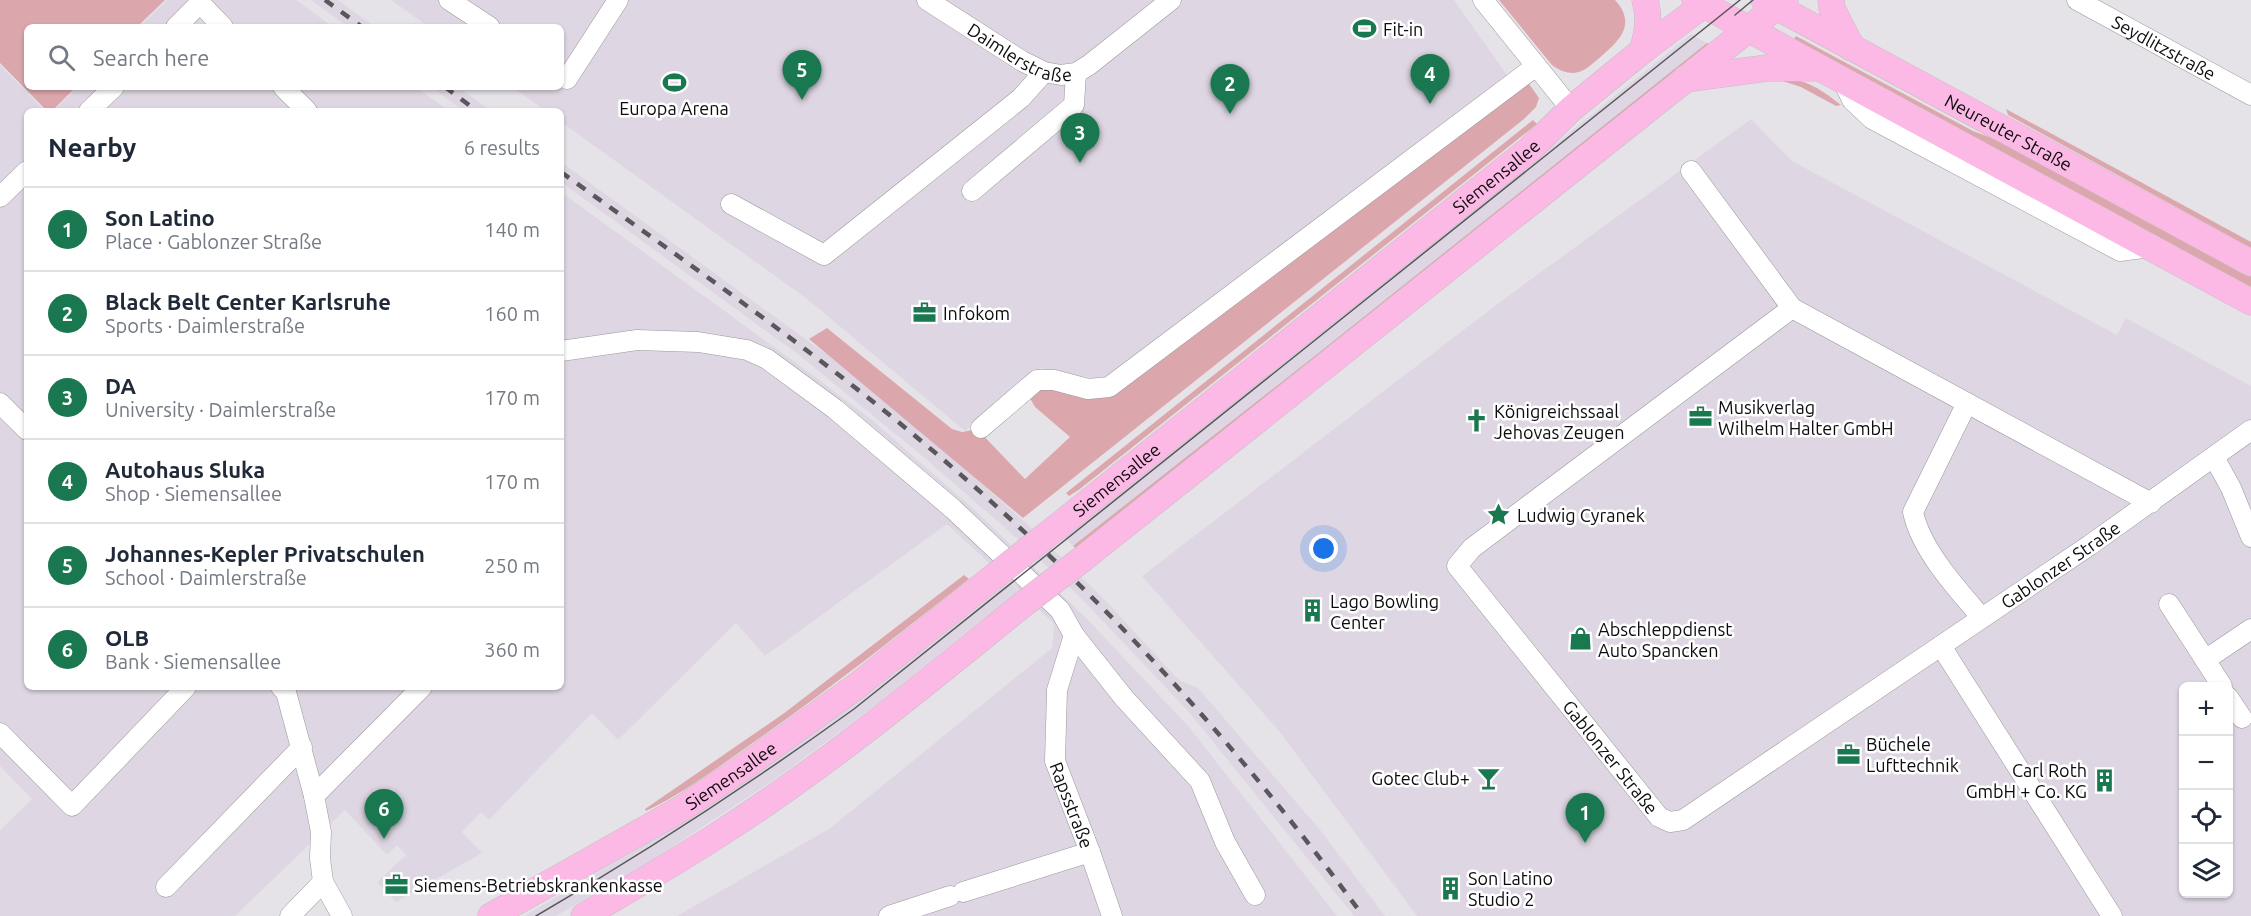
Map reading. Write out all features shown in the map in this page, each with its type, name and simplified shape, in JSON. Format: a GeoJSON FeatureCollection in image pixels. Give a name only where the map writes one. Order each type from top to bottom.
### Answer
{"type":"FeatureCollection","features":[{"type":"Feature","properties":{"kind":"main road"},"geometry":{"type":"LineString","coordinates":[[1642,51],[1648,26],[1645,0]]}},
{"type":"Feature","properties":{"kind":"main road"},"geometry":{"type":"LineString","coordinates":[[1831,0],[1832,9],[1852,48]]}},
{"type":"Feature","properties":{"kind":"main road","name":"Siemensallee"},"geometry":{"type":"LineString","coordinates":[[491,916],[681,809],[854,688],[1530,149],[1572,109],[1703,2]]}},
{"type":"Feature","properties":{"kind":"main road","name":"Neureuter Straße"},"geometry":{"type":"LineString","coordinates":[[1703,2],[1748,29],[2251,302]]}},
{"type":"Feature","properties":{"kind":"main road"},"geometry":{"type":"LineString","coordinates":[[584,916],[725,831],[808,773],[886,714],[1685,80],[1748,29],[1775,2]]}},
{"type":"Feature","properties":{"kind":"main road","name":"Neureuter Straße"},"geometry":{"type":"LineString","coordinates":[[1775,2],[1852,48],[2251,263]]}},
{"type":"Feature","properties":{"kind":"main road"},"geometry":{"type":"LineString","coordinates":[[1685,80],[1767,68],[1831,74]]}},
{"type":"Feature","properties":{"kind":"street"},"geometry":{"type":"LineString","coordinates":[[449,0],[485,24]]}},
{"type":"Feature","properties":{"kind":"street"},"geometry":{"type":"LineString","coordinates":[[564,76],[567,78],[618,0]]}},
{"type":"Feature","properties":{"kind":"street","name":"Daimlerstraße"},"geometry":{"type":"LineString","coordinates":[[927,0],[1022,61],[1044,72],[1062,75],[1076,72],[1089,65],[1171,0]]}},
{"type":"Feature","properties":{"kind":"street"},"geometry":{"type":"LineString","coordinates":[[1483,0],[1572,109]]}},
{"type":"Feature","properties":{"kind":"street","name":"Seydlitzstraße"},"geometry":{"type":"LineString","coordinates":[[2077,0],[2251,94]]}},
{"type":"Feature","properties":{"kind":"street"},"geometry":{"type":"LineString","coordinates":[[179,24],[200,3],[221,24]]}},
{"type":"Feature","properties":{"kind":"street"},"geometry":{"type":"LineString","coordinates":[[981,428],[1037,380],[1054,380],[1088,389],[1109,387],[1536,66]]}},
{"type":"Feature","properties":{"kind":"street"},"geometry":{"type":"LineString","coordinates":[[731,204],[824,255],[1021,98],[1044,72]]}},
{"type":"Feature","properties":{"kind":"street"},"geometry":{"type":"LineString","coordinates":[[972,191],[1074,105],[1076,72]]}},
{"type":"Feature","properties":{"kind":"street"},"geometry":{"type":"LineString","coordinates":[[92,108],[111,90]]}},
{"type":"Feature","properties":{"kind":"street"},"geometry":{"type":"LineString","coordinates":[[286,90],[304,108]]}},
{"type":"Feature","properties":{"kind":"street"},"geometry":{"type":"LineString","coordinates":[[1691,171],[1792,308],[2151,503]]}},
{"type":"Feature","properties":{"kind":"street"},"geometry":{"type":"LineString","coordinates":[[0,197],[24,174]]}},
{"type":"Feature","properties":{"kind":"street","name":"Gablonzer Straße"},"geometry":{"type":"LineString","coordinates":[[1792,308],[1472,548],[1457,566],[1659,817],[1670,822],[1683,820],[1941,646],[2151,503],[2251,430]]}},
{"type":"Feature","properties":{"kind":"street"},"geometry":{"type":"LineString","coordinates":[[564,351],[637,340],[698,342],[747,350],[767,359],[835,409],[953,509],[1060,610],[1074,635],[1124,698],[1200,781],[1226,842],[1255,895]]}},
{"type":"Feature","properties":{"kind":"street"},"geometry":{"type":"LineString","coordinates":[[0,403],[24,427]]}},
{"type":"Feature","properties":{"kind":"street"},"geometry":{"type":"LineString","coordinates":[[1967,403],[1913,512],[1916,526],[1948,578],[1982,618]]}},
{"type":"Feature","properties":{"kind":"street"},"geometry":{"type":"LineString","coordinates":[[2214,457],[2249,528]]}},
{"type":"Feature","properties":{"kind":"street"},"geometry":{"type":"LineString","coordinates":[[2169,604],[2219,682]]}},
{"type":"Feature","properties":{"kind":"street"},"geometry":{"type":"LineString","coordinates":[[2205,660],[2251,629]]}},
{"type":"Feature","properties":{"kind":"street","name":"Rapsstraße"},"geometry":{"type":"LineString","coordinates":[[1074,635],[1058,690],[1055,761],[1112,916]]}},
{"type":"Feature","properties":{"kind":"street"},"geometry":{"type":"LineString","coordinates":[[1941,646],[2112,916]]}},
{"type":"Feature","properties":{"kind":"street"},"geometry":{"type":"LineString","coordinates":[[0,733],[72,806],[183,690]]}},
{"type":"Feature","properties":{"kind":"street"},"geometry":{"type":"LineString","coordinates":[[284,690],[314,796],[321,832],[320,858],[323,882],[342,916]]}},
{"type":"Feature","properties":{"kind":"street"},"geometry":{"type":"LineString","coordinates":[[314,796],[419,690]]}},
{"type":"Feature","properties":{"kind":"street"},"geometry":{"type":"LineString","coordinates":[[2233,703],[2242,718]]}},
{"type":"Feature","properties":{"kind":"street"},"geometry":{"type":"LineString","coordinates":[[166,887],[302,747]]}},
{"type":"Feature","properties":{"kind":"street"},"geometry":{"type":"LineString","coordinates":[[889,916],[1090,852]]}},
{"type":"Feature","properties":{"kind":"street"},"geometry":{"type":"LineString","coordinates":[[290,916],[323,882]]}},
{"type":"Feature","properties":{"kind":"shaded area"},"geometry":{"type":"Polygon","coordinates":[[[0,0],[165,0],[140,24],[24,24],[24,88],[0,63],[0,0]]]}},
{"type":"Feature","properties":{"kind":"shaded area"},"geometry":{"type":"Polygon","coordinates":[[[167,0],[296,0],[329,24],[142,24],[167,0]]]}},
{"type":"Feature","properties":{"kind":"shaded area"},"geometry":{"type":"Polygon","coordinates":[[[311,0],[338,0],[371,24],[344,24],[311,0]]]}},
{"type":"Feature","properties":{"kind":"shaded area"},"geometry":{"type":"Polygon","coordinates":[[[391,0],[1454,0],[1509,78],[1104,380],[1041,368],[965,431],[807,299],[564,124],[564,108],[542,108],[516,90],[564,90],[564,24],[425,24],[391,0]]]}},
{"type":"Feature","properties":{"kind":"shaded area"},"geometry":{"type":"Polygon","coordinates":[[[1499,0],[1615,0],[1622,9],[1625,25],[1618,39],[1593,64],[1581,71],[1568,72],[1552,65],[1499,0]]]}},
{"type":"Feature","properties":{"kind":"shaded area"},"geometry":{"type":"Polygon","coordinates":[[[1691,34],[1707,43],[1073,546],[1062,535],[1387,280],[1691,34]]]}},
{"type":"Feature","properties":{"kind":"shaded area"},"geometry":{"type":"Polygon","coordinates":[[[1796,36],[1973,131],[2010,145],[2251,272],[2251,288],[1794,39],[1796,36]]]}},
{"type":"Feature","properties":{"kind":"shaded area"},"geometry":{"type":"Polygon","coordinates":[[[1707,43],[1712,45],[1078,550],[1073,546],[1316,355],[1707,43]]]}},
{"type":"Feature","properties":{"kind":"shaded area"},"geometry":{"type":"Polygon","coordinates":[[[0,65],[42,108],[24,108],[24,690],[564,690],[564,194],[872,420],[976,511],[1090,622],[1189,727],[1337,916],[677,916],[829,829],[1052,648],[1054,624],[1009,581],[1018,591],[877,704],[777,778],[646,864],[556,916],[524,916],[636,850],[767,764],[1007,580],[947,524],[765,656],[736,623],[618,740],[592,713],[489,820],[481,812],[462,832],[482,853],[396,902],[377,882],[406,855],[397,845],[387,855],[345,810],[235,916],[0,916],[0,830],[32,799],[0,766],[0,65]]]}},
{"type":"Feature","properties":{"kind":"shaded area"},"geometry":{"type":"Polygon","coordinates":[[[1767,76],[1807,83],[1841,105],[1836,106],[1801,87],[1767,76]]]}},
{"type":"Feature","properties":{"kind":"shaded area"},"geometry":{"type":"Polygon","coordinates":[[[1527,81],[1539,98],[1536,107],[1524,119],[1023,518],[809,339],[827,328],[952,429],[962,432],[977,429],[1025,479],[1070,437],[1035,407],[1030,398],[1048,382],[1088,394],[1527,81]]]}},
{"type":"Feature","properties":{"kind":"shaded area"},"geometry":{"type":"Polygon","coordinates":[[[26,90],[73,90],[55,108],[44,108],[26,90]]]}},
{"type":"Feature","properties":{"kind":"shaded area"},"geometry":{"type":"Polygon","coordinates":[[[75,90],[420,90],[445,108],[56,108],[75,90]]]}},
{"type":"Feature","properties":{"kind":"shaded area"},"geometry":{"type":"Polygon","coordinates":[[[435,90],[462,90],[487,108],[460,108],[435,90]]]}},
{"type":"Feature","properties":{"kind":"shaded area"},"geometry":{"type":"Polygon","coordinates":[[[2006,109],[2251,242],[2251,248],[2008,115],[2006,109]]]}},
{"type":"Feature","properties":{"kind":"shaded area"},"geometry":{"type":"Polygon","coordinates":[[[1751,119],[1792,161],[2117,335],[2126,318],[2251,386],[2251,916],[1417,916],[1279,731],[1142,576],[1504,299],[1751,119]]]}},
{"type":"Feature","properties":{"kind":"shaded area"},"geometry":{"type":"Polygon","coordinates":[[[1533,120],[1537,124],[1472,176],[1080,489],[1069,496],[1066,493],[1533,120]]]}},
{"type":"Feature","properties":{"kind":"shaded area"},"geometry":{"type":"Polygon","coordinates":[[[564,164],[829,356],[898,411],[1025,522],[1106,601],[1175,676],[1198,688],[1321,831],[1385,916],[1354,916],[1188,711],[1080,597],[927,460],[799,355],[564,184],[564,164]]]}},
{"type":"Feature","properties":{"kind":"shaded area"},"geometry":{"type":"Polygon","coordinates":[[[964,575],[969,579],[811,701],[703,778],[646,811],[645,809],[783,714],[964,575]]]}},
{"type":"Feature","properties":{"kind":"tram line"},"geometry":{"type":"LineString","coordinates":[[536,916],[697,817],[854,709],[1740,0]]}},
{"type":"Feature","properties":{"kind":"tram line"},"geometry":{"type":"LineString","coordinates":[[1735,15],[1753,0]]}},
{"type":"Feature","properties":{"kind":"railway"},"geometry":{"type":"LineString","coordinates":[[325,0],[358,24]]}},
{"type":"Feature","properties":{"kind":"railway"},"geometry":{"type":"LineString","coordinates":[[449,90],[473,108]]}},
{"type":"Feature","properties":{"kind":"railway"},"geometry":{"type":"LineString","coordinates":[[564,174],[742,303],[876,404],[982,493],[1042,548],[1100,605],[1211,725],[1314,851],[1363,916]]}},
{"type":"Feature","properties":{"kind":"place","name":"Fit-in"},"geometry":{"type":"Point","coordinates":[1365,29]}},
{"type":"Feature","properties":{"kind":"place","name":"Europa Arena"},"geometry":{"type":"Point","coordinates":[674,82]}},
{"type":"Feature","properties":{"kind":"place","name":"Johannes-Kepler Privatschulen"},"geometry":{"type":"Point","coordinates":[802,100]}},
{"type":"Feature","properties":{"kind":"place","name":"Autohaus Sluka"},"geometry":{"type":"Point","coordinates":[1430,104]}},
{"type":"Feature","properties":{"kind":"place","name":"Black Belt Center Karlsruhe"},"geometry":{"type":"Point","coordinates":[1230,114]}},
{"type":"Feature","properties":{"kind":"place","name":"DA"},"geometry":{"type":"Point","coordinates":[1080,163]}},
{"type":"Feature","properties":{"kind":"place","name":"Infokom"},"geometry":{"type":"Point","coordinates":[925,313]}},
{"type":"Feature","properties":{"kind":"place","name":"Musikverlag Wilhelm Halter GmbH"},"geometry":{"type":"Point","coordinates":[1700,417]}},
{"type":"Feature","properties":{"kind":"place","name":"Königreichssaal Jehovas Zeugen"},"geometry":{"type":"Point","coordinates":[1476,421]}},
{"type":"Feature","properties":{"kind":"place","name":"Ludwig Cyranek"},"geometry":{"type":"Point","coordinates":[1499,515]}},
{"type":"Feature","properties":{"kind":"place","name":"Lago Bowling Center"},"geometry":{"type":"Point","coordinates":[1312,611]}},
{"type":"Feature","properties":{"kind":"place","name":"Abschleppdienst Auto Spancken"},"geometry":{"type":"Point","coordinates":[1580,639]}},
{"type":"Feature","properties":{"kind":"place","name":"Büchele Lufttechnik"},"geometry":{"type":"Point","coordinates":[1848,754]}},
{"type":"Feature","properties":{"kind":"place","name":"Gotec Club+"},"geometry":{"type":"Point","coordinates":[1488,778]}},
{"type":"Feature","properties":{"kind":"place","name":"Carl Roth GmbH + Co. KG"},"geometry":{"type":"Point","coordinates":[2105,780]}},
{"type":"Feature","properties":{"kind":"place","name":"OLB"},"geometry":{"type":"Point","coordinates":[384,839]}},
{"type":"Feature","properties":{"kind":"place","name":"Son Latino"},"geometry":{"type":"Point","coordinates":[1585,843]}},
{"type":"Feature","properties":{"kind":"place","name":"Siemens-Betriebskrankenkasse"},"geometry":{"type":"Point","coordinates":[396,885]}},
{"type":"Feature","properties":{"kind":"place","name":"Son Latino Studio 2"},"geometry":{"type":"Point","coordinates":[1450,888]}}]}
